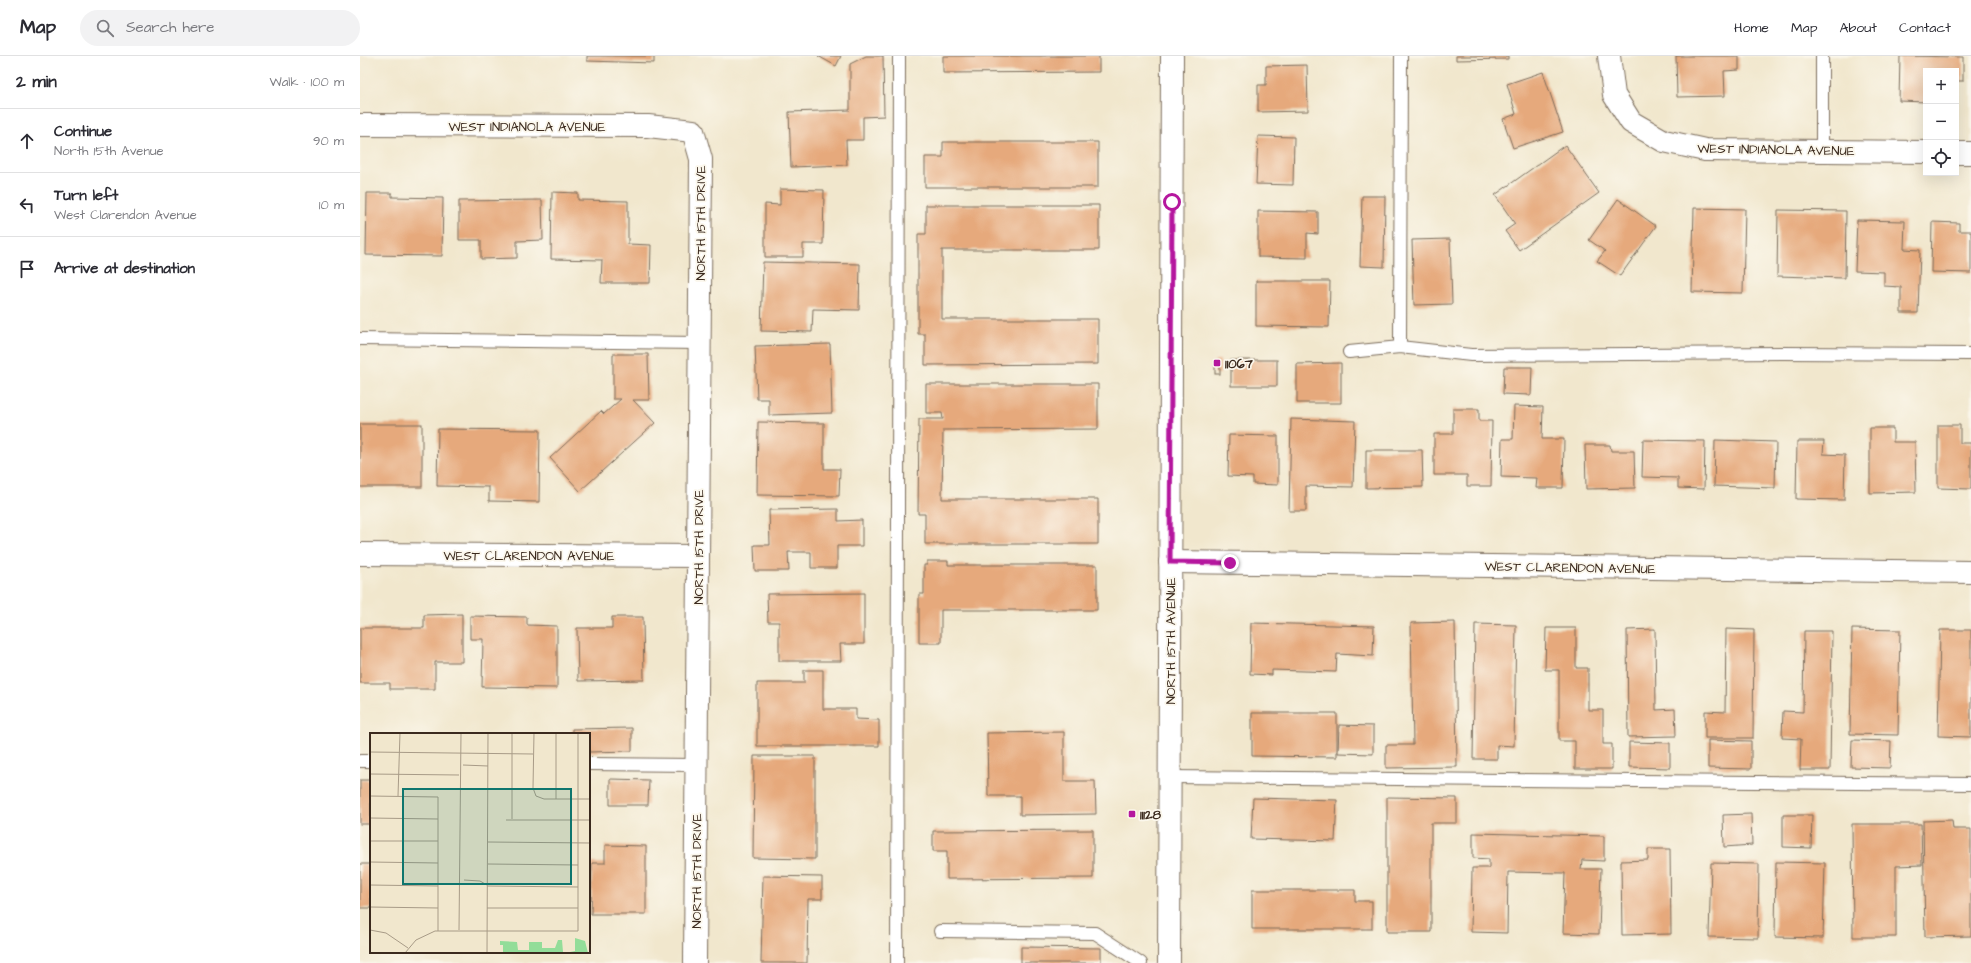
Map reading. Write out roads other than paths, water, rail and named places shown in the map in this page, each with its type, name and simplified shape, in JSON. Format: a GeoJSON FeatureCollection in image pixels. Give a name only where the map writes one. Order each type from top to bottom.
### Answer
{"type":"FeatureCollection","features":[{"type":"Feature","properties":{"kind":"street","name":"NORTH 15TH AVENUE"},"geometry":{"type":"LineString","coordinates":[[1169,963],[1172,56]]}},
{"type":"Feature","properties":{"kind":"street","name":"WEST INDIANOLA AVENUE"},"geometry":{"type":"LineString","coordinates":[[1609,56],[1614,95],[1631,122],[1664,141],[1705,150],[1923,152]]}},
{"type":"Feature","properties":{"kind":"street","name":"WEST INDIANOLA AVENUE"},"geometry":{"type":"LineString","coordinates":[[360,125],[648,126],[693,131]]}},
{"type":"Feature","properties":{"kind":"street","name":"NORTH 15TH DRIVE"},"geometry":{"type":"LineString","coordinates":[[693,131],[701,159],[695,963]]}},
{"type":"Feature","properties":{"kind":"street"},"geometry":{"type":"LineString","coordinates":[[1959,153],[1971,153]]}},
{"type":"Feature","properties":{"kind":"street","name":"WEST CLARENDON AVENUE"},"geometry":{"type":"LineString","coordinates":[[360,554],[698,556]]}},
{"type":"Feature","properties":{"kind":"street","name":"WEST CLARENDON AVENUE"},"geometry":{"type":"LineString","coordinates":[[1170,562],[1971,572]]}},
{"type":"Feature","properties":{"kind":"lane"},"geometry":{"type":"LineString","coordinates":[[897,963],[899,56]]}},
{"type":"Feature","properties":{"kind":"lane"},"geometry":{"type":"LineString","coordinates":[[1400,347],[1401,56]]}},
{"type":"Feature","properties":{"kind":"lane"},"geometry":{"type":"LineString","coordinates":[[1822,56],[1822,150]]}},
{"type":"Feature","properties":{"kind":"lane"},"geometry":{"type":"LineString","coordinates":[[360,339],[700,343]]}},
{"type":"Feature","properties":{"kind":"lane"},"geometry":{"type":"LineString","coordinates":[[1350,352],[1400,347],[1471,355],[1776,353],[1971,354]]}},
{"type":"Feature","properties":{"kind":"lane"},"geometry":{"type":"LineString","coordinates":[[360,761],[370,762]]}},
{"type":"Feature","properties":{"kind":"lane"},"geometry":{"type":"LineString","coordinates":[[590,764],[696,765]]}},
{"type":"Feature","properties":{"kind":"lane"},"geometry":{"type":"LineString","coordinates":[[1170,777],[1971,784]]}},
{"type":"Feature","properties":{"kind":"lane"},"geometry":{"type":"LineString","coordinates":[[940,931],[1095,933],[1141,963]]}},
{"type":"Feature","properties":{"kind":"place","name":"11067"},"geometry":{"type":"Point","coordinates":[1217,363]}},
{"type":"Feature","properties":{"kind":"place","name":"11128"},"geometry":{"type":"Point","coordinates":[1132,814]}}]}
